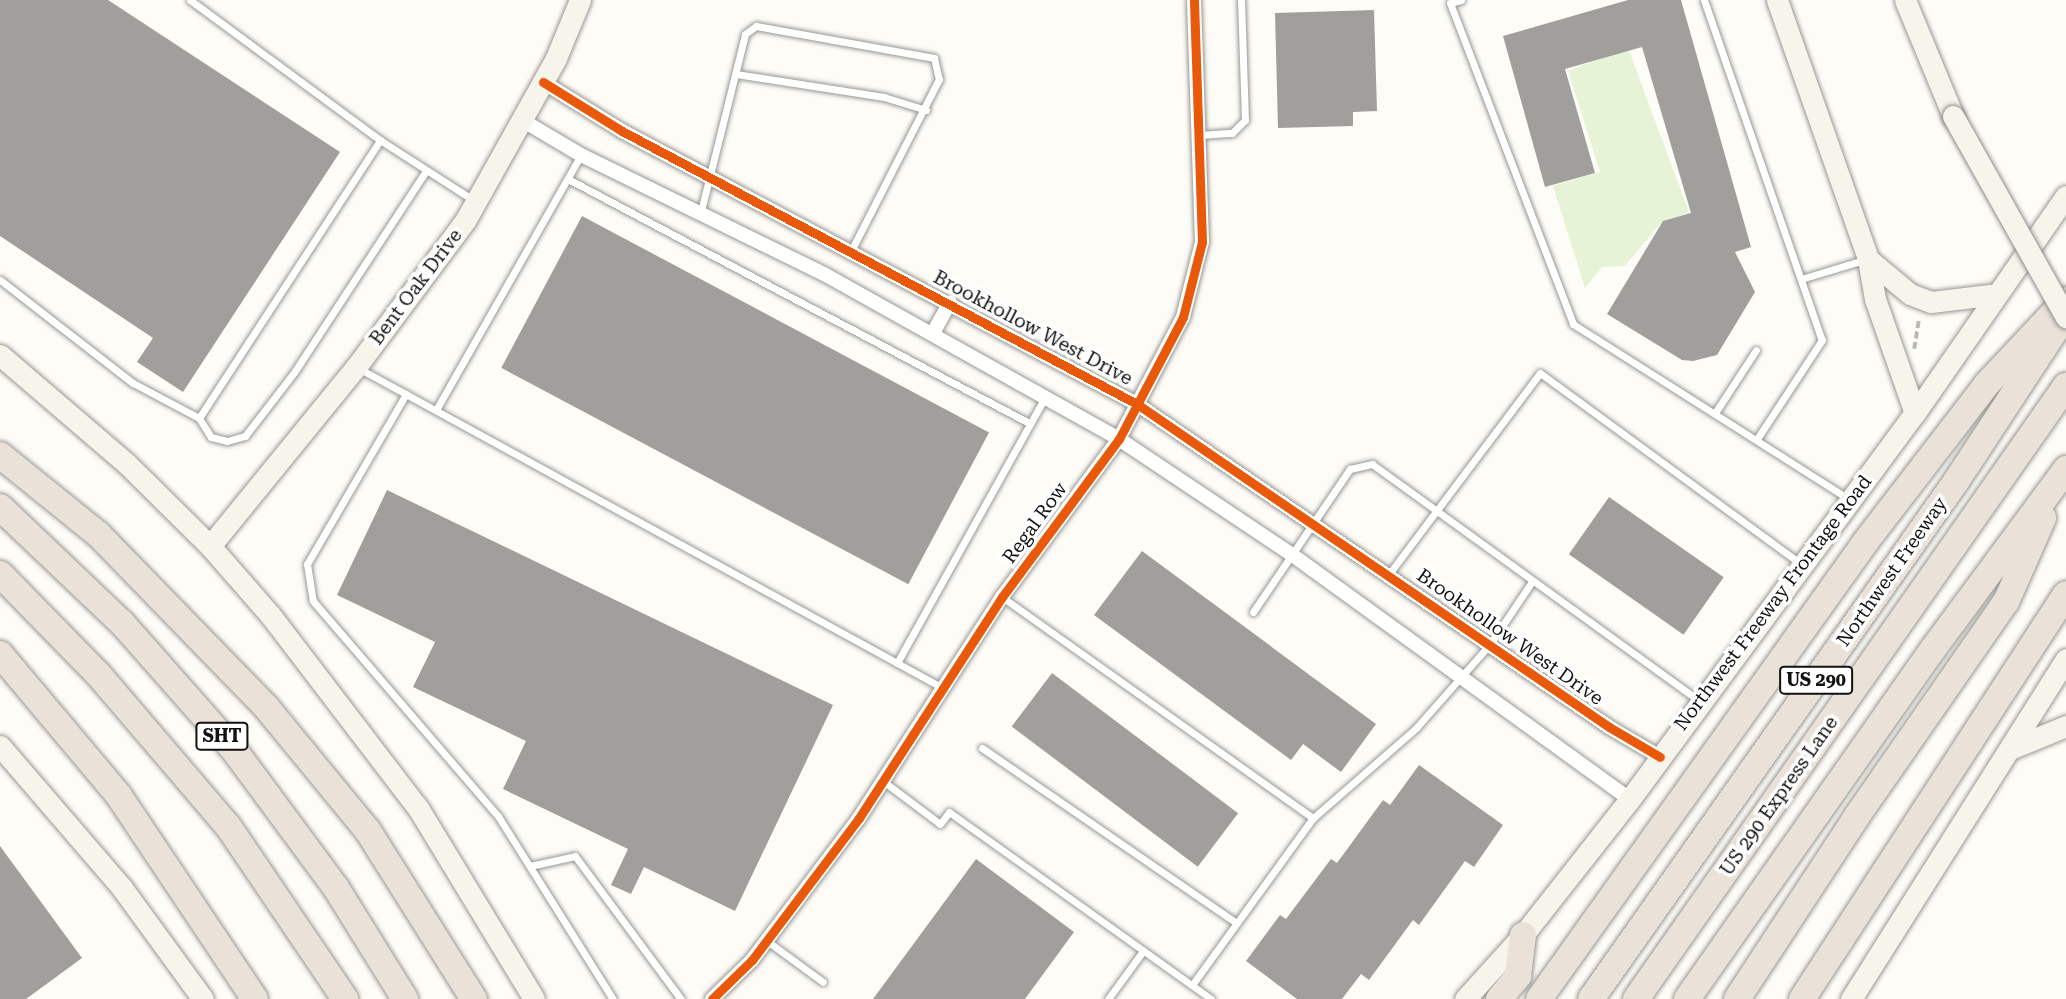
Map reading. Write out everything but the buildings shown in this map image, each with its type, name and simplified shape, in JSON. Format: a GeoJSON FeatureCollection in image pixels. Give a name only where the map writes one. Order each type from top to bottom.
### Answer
{"type":"FeatureCollection","features":[{"type":"Feature","properties":{"kind":"highway"},"geometry":{"type":"LineString","coordinates":[[1539,999],[1938,447],[1987,384],[2066,300]]}},
{"type":"Feature","properties":{"kind":"highway","name":"Northwest Freeway"},"geometry":{"type":"LineString","coordinates":[[1591,999],[1955,483],[2066,315]]}},
{"type":"Feature","properties":{"kind":"highway","name":"US 290 Express Lane"},"geometry":{"type":"LineString","coordinates":[[1636,999],[2066,386]]}},
{"type":"Feature","properties":{"kind":"highway"},"geometry":{"type":"LineString","coordinates":[[0,455],[97,534],[259,699],[368,831],[474,999]]}},
{"type":"Feature","properties":{"kind":"highway"},"geometry":{"type":"LineString","coordinates":[[1687,999],[1933,649],[2063,473]]}},
{"type":"Feature","properties":{"kind":"highway"},"geometry":{"type":"LineString","coordinates":[[1737,999],[1857,816],[2007,602],[2063,473]]}},
{"type":"Feature","properties":{"kind":"highway","name":"SHT"},"geometry":{"type":"LineString","coordinates":[[0,507],[122,623],[234,750],[329,879],[405,999]]}},
{"type":"Feature","properties":{"kind":"highway","name":"SHT"},"geometry":{"type":"LineString","coordinates":[[0,574],[98,674],[228,826],[345,999]]}},
{"type":"Feature","properties":{"kind":"highway"},"geometry":{"type":"LineString","coordinates":[[1802,999],[2066,594]]}},
{"type":"Feature","properties":{"kind":"highway"},"geometry":{"type":"LineString","coordinates":[[7,662],[119,796],[255,999]]}},
{"type":"Feature","properties":{"kind":"highway"},"geometry":{"type":"LineString","coordinates":[[1652,999],[1761,822]]}},
{"type":"Feature","properties":{"kind":"highway"},"geometry":{"type":"LineString","coordinates":[[1499,999],[1518,976],[1522,935]]}},
{"type":"Feature","properties":{"kind":"main road","name":"Bent Oak Drive"},"geometry":{"type":"LineString","coordinates":[[209,546],[356,367],[477,202],[542,82],[580,0]]}},
{"type":"Feature","properties":{"kind":"main road"},"geometry":{"type":"LineString","coordinates":[[1777,0],[1868,259],[1875,299],[1915,413]]}},
{"type":"Feature","properties":{"kind":"main road"},"geometry":{"type":"LineString","coordinates":[[1905,0],[1984,177],[2066,315]]}},
{"type":"Feature","properties":{"kind":"main road","name":"Northwest Freeway Frontage Road"},"geometry":{"type":"LineString","coordinates":[[1465,999],[1522,935],[1630,799],[1915,413],[2066,196]]}},
{"type":"Feature","properties":{"kind":"main road"},"geometry":{"type":"LineString","coordinates":[[1868,259],[1910,294],[1931,302],[1997,294]]}},
{"type":"Feature","properties":{"kind":"main road"},"geometry":{"type":"LineString","coordinates":[[0,355],[87,426],[209,546],[377,751],[466,881],[534,999]]}},
{"type":"Feature","properties":{"kind":"main road"},"geometry":{"type":"LineString","coordinates":[[1851,999],[2066,659]]}},
{"type":"Feature","properties":{"kind":"main road"},"geometry":{"type":"LineString","coordinates":[[2010,749],[2066,726]]}},
{"type":"Feature","properties":{"kind":"main road"},"geometry":{"type":"LineString","coordinates":[[0,746],[122,888],[203,999]]}},
{"type":"Feature","properties":{"kind":"street","name":"Regal Row"},"geometry":{"type":"LineString","coordinates":[[712,999],[767,941],[883,780],[1002,597],[1119,439],[1184,317],[1198,270],[1203,211],[1194,0]]}},
{"type":"Feature","properties":{"kind":"street","name":"Brookhollow West Drive"},"geometry":{"type":"LineString","coordinates":[[542,82],[710,176],[1137,404],[1609,727],[1660,757]]}},
{"type":"Feature","properties":{"kind":"street"},"geometry":{"type":"LineString","coordinates":[[522,120],[581,155],[701,211],[1046,394],[1119,439],[1291,554],[1630,799]]}},
{"type":"Feature","properties":{"kind":"street"},"geometry":{"type":"LineString","coordinates":[[933,333],[950,302]]}},
{"type":"Feature","properties":{"kind":"lane"},"geometry":{"type":"LineString","coordinates":[[190,0],[380,140],[477,202]]}},
{"type":"Feature","properties":{"kind":"lane"},"geometry":{"type":"LineString","coordinates":[[1200,135],[1231,133],[1245,120],[1241,0]]}},
{"type":"Feature","properties":{"kind":"lane"},"geometry":{"type":"LineString","coordinates":[[1461,0],[1450,4],[1573,324],[1850,500]]}},
{"type":"Feature","properties":{"kind":"lane"},"geometry":{"type":"LineString","coordinates":[[1704,0],[1822,340],[1757,439]]}},
{"type":"Feature","properties":{"kind":"lane"},"geometry":{"type":"LineString","coordinates":[[701,211],[745,34],[755,26],[934,58],[939,79],[926,110],[851,251]]}},
{"type":"Feature","properties":{"kind":"lane"},"geometry":{"type":"LineString","coordinates":[[736,74],[884,97],[926,110]]}},
{"type":"Feature","properties":{"kind":"lane"},"geometry":{"type":"LineString","coordinates":[[199,418],[380,140]]}},
{"type":"Feature","properties":{"kind":"lane"},"geometry":{"type":"LineString","coordinates":[[436,410],[581,155]]}},
{"type":"Feature","properties":{"kind":"lane"},"geometry":{"type":"LineString","coordinates":[[0,280],[133,383],[199,418],[211,437],[227,441],[244,436],[295,371],[426,171]]}},
{"type":"Feature","properties":{"kind":"lane"},"geometry":{"type":"LineString","coordinates":[[568,179],[1029,424]]}},
{"type":"Feature","properties":{"kind":"lane"},"geometry":{"type":"LineString","coordinates":[[1801,279],[1868,259]]}},
{"type":"Feature","properties":{"kind":"lane"},"geometry":{"type":"LineString","coordinates":[[1715,413],[1756,350]]}},
{"type":"Feature","properties":{"kind":"lane"},"geometry":{"type":"LineString","coordinates":[[356,367],[943,688]]}},
{"type":"Feature","properties":{"kind":"lane"},"geometry":{"type":"LineString","coordinates":[[1389,574],[1540,373],[1801,564]]}},
{"type":"Feature","properties":{"kind":"lane"},"geometry":{"type":"LineString","coordinates":[[406,394],[307,564],[313,601],[498,816],[613,999]]}},
{"type":"Feature","properties":{"kind":"lane"},"geometry":{"type":"LineString","coordinates":[[897,663],[1046,394]]}},
{"type":"Feature","properties":{"kind":"lane"},"geometry":{"type":"LineString","coordinates":[[1253,612],[1350,469],[1360,464],[1372,464],[1531,583],[1700,701]]}},
{"type":"Feature","properties":{"kind":"lane"},"geometry":{"type":"LineString","coordinates":[[1192,985],[1313,818],[1416,728],[1490,644],[1531,583]]}},
{"type":"Feature","properties":{"kind":"lane"},"geometry":{"type":"LineString","coordinates":[[1002,597],[1313,818]]}},
{"type":"Feature","properties":{"kind":"lane"},"geometry":{"type":"LineString","coordinates":[[982,748],[1237,923]]}},
{"type":"Feature","properties":{"kind":"lane"},"geometry":{"type":"LineString","coordinates":[[883,780],[940,824],[949,813],[1211,999]]}},
{"type":"Feature","properties":{"kind":"lane"},"geometry":{"type":"LineString","coordinates":[[530,866],[575,856],[681,999]]}},
{"type":"Feature","properties":{"kind":"lane"},"geometry":{"type":"LineString","coordinates":[[767,941],[823,982]]}},
{"type":"Feature","properties":{"kind":"lane"},"geometry":{"type":"LineString","coordinates":[[1108,999],[1143,951]]}},
{"type":"Feature","properties":{"kind":"path"},"geometry":{"type":"LineString","coordinates":[[1913,357],[1920,311]]}},
{"type":"Feature","properties":{"kind":"green space"},"geometry":{"type":"Polygon","coordinates":[[[1628,48],[1692,220],[1675,230],[1660,224],[1625,266],[1602,267],[1585,288],[1553,186],[1600,172],[1568,71],[1628,48]]]}},
{"type":"Feature","properties":{"kind":"cycle path"},"geometry":{"type":"LineString","coordinates":[[712,999],[752,960],[859,818],[1002,597],[1119,439],[1183,317],[1202,242],[1194,0]]}},
{"type":"Feature","properties":{"kind":"cycle path"},"geometry":{"type":"LineString","coordinates":[[543,82],[622,131],[1137,404],[1609,727],[1660,757]]}}]}
